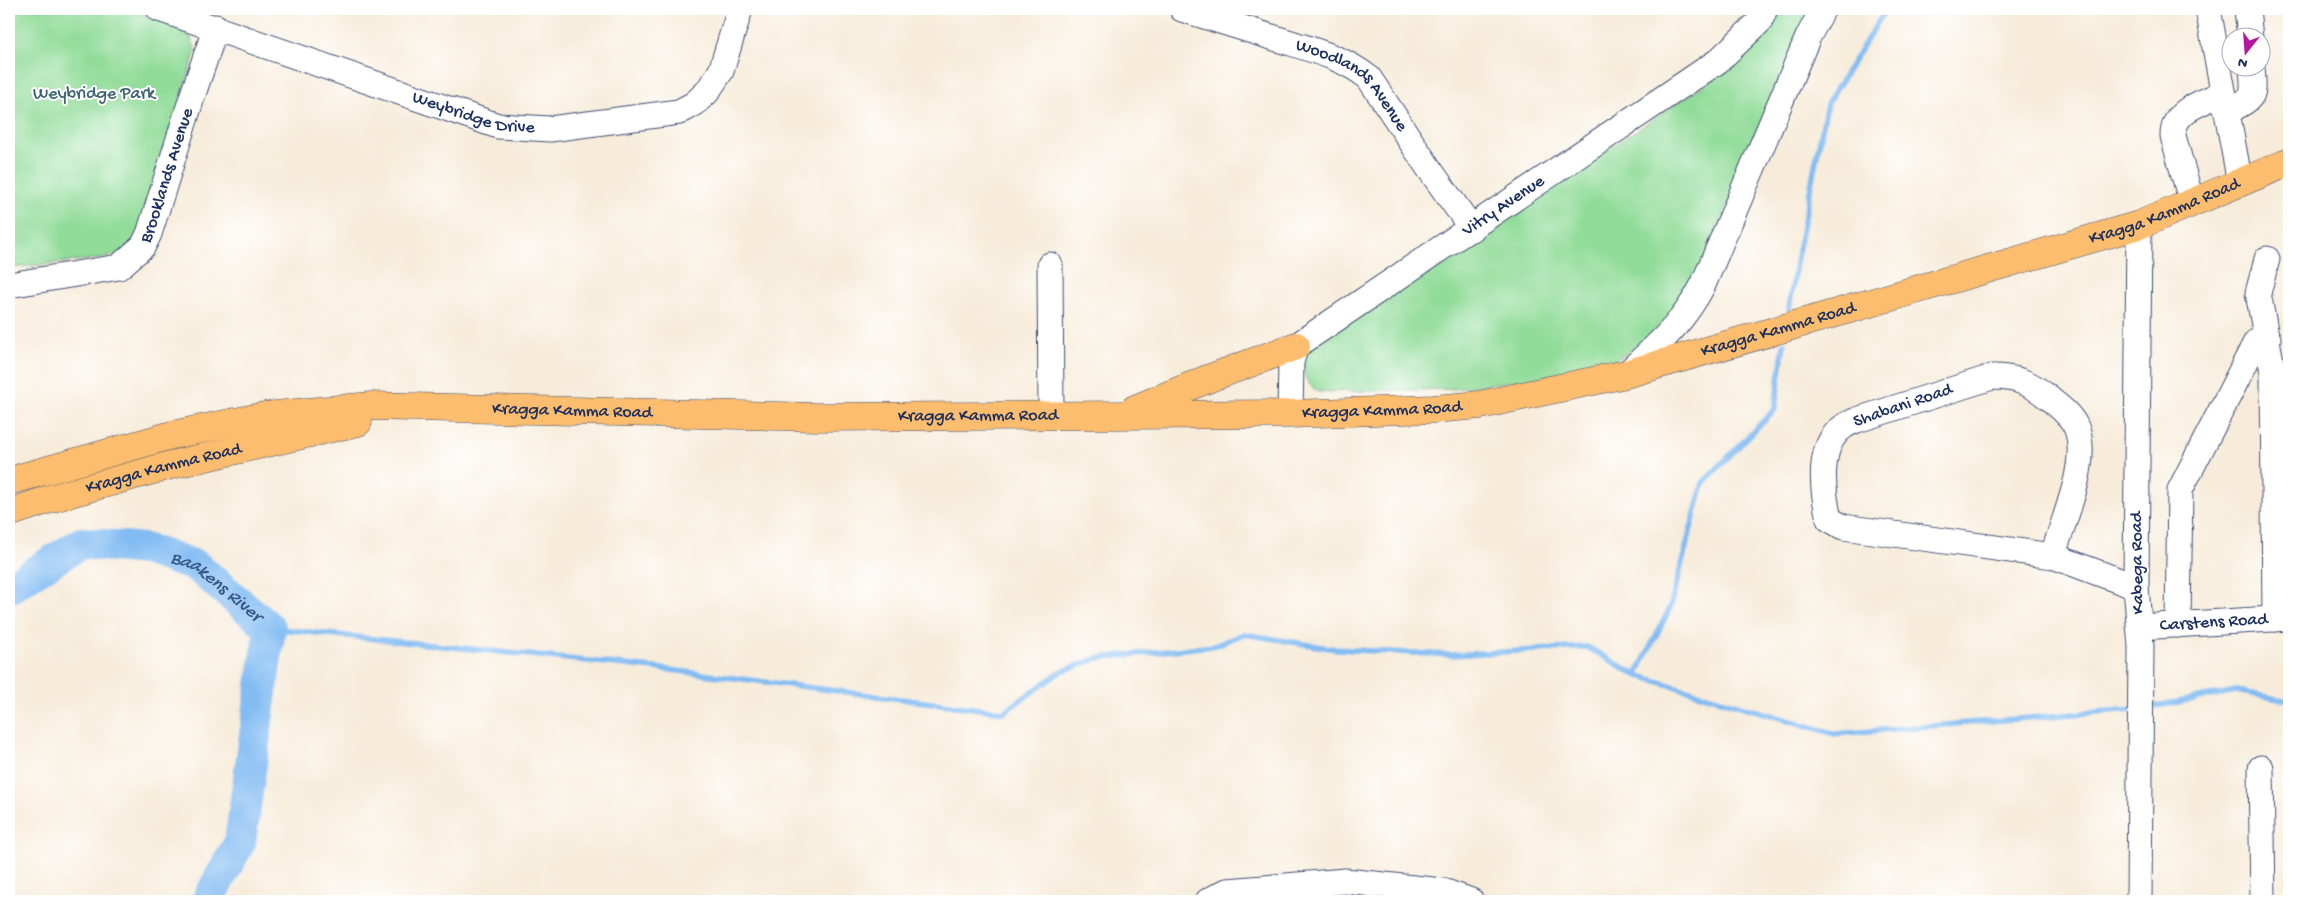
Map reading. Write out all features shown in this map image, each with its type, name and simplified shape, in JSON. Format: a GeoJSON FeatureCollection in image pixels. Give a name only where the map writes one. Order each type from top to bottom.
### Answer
{"type":"FeatureCollection","features":[{"type":"Feature","properties":{"kind":"main road","name":"Kragga Kamma Road"},"geometry":{"type":"LineString","coordinates":[[9,481],[172,435],[265,416],[371,406],[818,417],[1051,414],[1290,414],[1434,409],[1480,404],[1626,374],[2139,225],[2289,162]]}},
{"type":"Feature","properties":{"kind":"main road"},"geometry":{"type":"LineString","coordinates":[[1122,414],[1296,346]]}},
{"type":"Feature","properties":{"kind":"main road","name":"Kragga Kamma Road"},"geometry":{"type":"LineString","coordinates":[[9,513],[53,498],[171,465],[351,423],[438,408]]}},
{"type":"Feature","properties":{"kind":"street","name":"Weybridge Drive"},"geometry":{"type":"LineString","coordinates":[[159,9],[216,27],[498,126],[550,129],[656,116],[679,112],[694,104],[707,92],[721,70],[740,9]]}},
{"type":"Feature","properties":{"kind":"street","name":"Woodlands Avenue"},"geometry":{"type":"LineString","coordinates":[[1182,9],[1304,47],[1358,69],[1369,78],[1472,229]]}},
{"type":"Feature","properties":{"kind":"street"},"geometry":{"type":"LineString","coordinates":[[1626,374],[1677,327],[1690,310],[1703,285],[1808,37],[1823,9]]}},
{"type":"Feature","properties":{"kind":"street"},"geometry":{"type":"LineString","coordinates":[[2208,9],[2240,183]]}},
{"type":"Feature","properties":{"kind":"street"},"geometry":{"type":"LineString","coordinates":[[2247,9],[2249,28]]}},
{"type":"Feature","properties":{"kind":"street","name":"Vitry Avenue"},"geometry":{"type":"LineString","coordinates":[[1296,346],[1472,229],[1718,61],[1763,15]]}},
{"type":"Feature","properties":{"kind":"street","name":"Brooklands Avenue"},"geometry":{"type":"LineString","coordinates":[[9,285],[119,267],[143,246],[150,234],[194,91],[216,27]]}},
{"type":"Feature","properties":{"kind":"street"},"geometry":{"type":"LineString","coordinates":[[2192,203],[2173,136],[2173,127],[2176,119],[2184,112],[2252,97],[2254,91],[2253,78]]}},
{"type":"Feature","properties":{"kind":"street","name":"Kabega Road"},"geometry":{"type":"LineString","coordinates":[[2139,225],[2136,587],[2140,637],[2139,901]]}},
{"type":"Feature","properties":{"kind":"street"},"geometry":{"type":"LineString","coordinates":[[2267,259],[2258,292],[2273,372],[2282,619]]}},
{"type":"Feature","properties":{"kind":"street"},"geometry":{"type":"LineString","coordinates":[[1050,265],[1051,414]]}},
{"type":"Feature","properties":{"kind":"street"},"geometry":{"type":"LineString","coordinates":[[2178,625],[2180,490],[2256,342],[2268,340]]}},
{"type":"Feature","properties":{"kind":"street"},"geometry":{"type":"LineString","coordinates":[[1290,414],[1291,362],[1296,346]]}},
{"type":"Feature","properties":{"kind":"street","name":"Shabani Road"},"geometry":{"type":"LineString","coordinates":[[2053,556],[2060,528],[2073,491],[2080,439],[2076,425],[2066,413],[2027,382],[2012,377],[1992,377],[1857,420],[1843,427],[1828,446],[1824,491],[1826,506],[1829,519],[1843,527],[2053,556],[2136,587]]}},
{"type":"Feature","properties":{"kind":"street","name":"Carstens Road"},"geometry":{"type":"LineString","coordinates":[[2140,637],[2178,625],[2282,619]]}},
{"type":"Feature","properties":{"kind":"street"},"geometry":{"type":"LineString","coordinates":[[2261,768],[2263,901]]}},
{"type":"Feature","properties":{"kind":"street"},"geometry":{"type":"LineString","coordinates":[[1208,901],[1227,891],[1345,881],[1443,891],[1471,901]]}},
{"type":"Feature","properties":{"kind":"green space","name":"Weybridge Park"},"geometry":{"type":"Polygon","coordinates":[[[9,9],[125,9],[177,25],[188,32],[196,50],[137,236],[121,252],[106,258],[9,268],[9,9]]]}},
{"type":"Feature","properties":{"kind":"green space"},"geometry":{"type":"Polygon","coordinates":[[[1782,9],[1812,9],[1690,294],[1646,340],[1616,360],[1536,378],[1454,389],[1318,392],[1309,383],[1304,372],[1304,362],[1309,350],[1719,75],[1754,47],[1782,9]]]}},
{"type":"Feature","properties":{"kind":"waterway"},"geometry":{"type":"LineString","coordinates":[[1789,309],[1797,257],[1827,104],[1886,9]]}},
{"type":"Feature","properties":{"kind":"waterway"},"geometry":{"type":"LineString","coordinates":[[1636,675],[1670,608],[1703,483],[1775,409],[1784,344]]}},
{"type":"Feature","properties":{"kind":"waterway","name":"Baakens River"},"geometry":{"type":"LineString","coordinates":[[9,588],[81,543],[145,549],[196,566],[270,628],[240,842],[207,901]]}},
{"type":"Feature","properties":{"kind":"waterway"},"geometry":{"type":"LineString","coordinates":[[270,628],[654,668],[1004,712],[1060,672],[1098,658],[1214,646],[1244,634],[1335,649],[1451,655],[1587,647],[1636,675],[1835,734],[2134,709]]}},
{"type":"Feature","properties":{"kind":"waterway"},"geometry":{"type":"LineString","coordinates":[[2146,708],[2236,691],[2289,701]]}}]}
